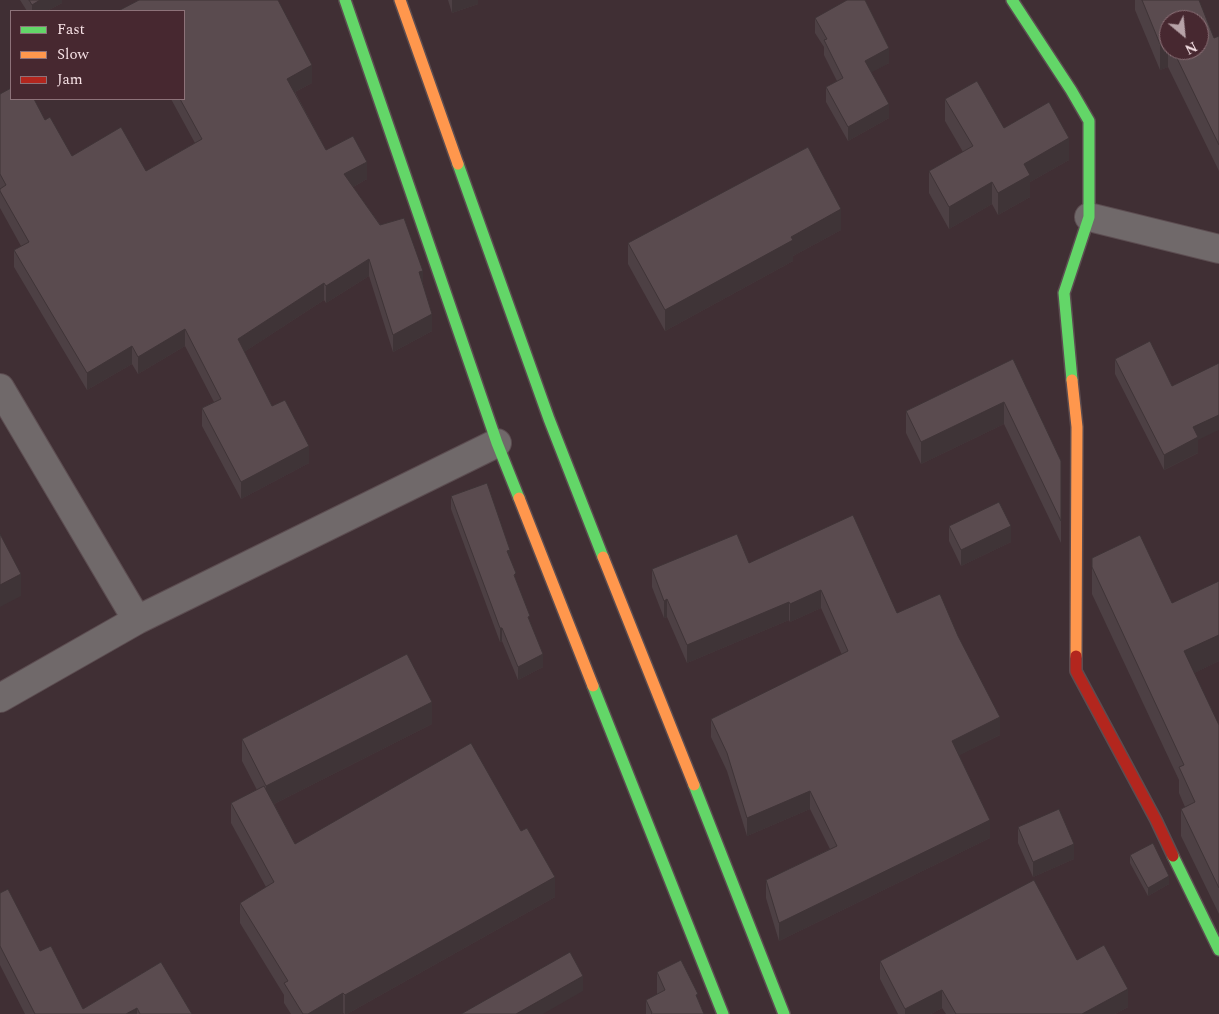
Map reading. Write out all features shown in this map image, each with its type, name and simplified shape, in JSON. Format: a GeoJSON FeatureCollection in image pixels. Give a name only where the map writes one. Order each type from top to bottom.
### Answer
{"type":"FeatureCollection","features":[{"type":"Feature","properties":{"kind":"main road"},"geometry":{"type":"LineString","coordinates":[[345,0],[497,443],[723,1014]]}},
{"type":"Feature","properties":{"kind":"main road"},"geometry":{"type":"LineString","coordinates":[[400,0],[549,419],[784,1014]]}},
{"type":"Feature","properties":{"kind":"main road"},"geometry":{"type":"LineString","coordinates":[[1012,0],[1071,90],[1089,122],[1089,217],[1064,293],[1077,427],[1076,672],[1156,820],[1219,950]]}},
{"type":"Feature","properties":{"kind":"street"},"geometry":{"type":"LineString","coordinates":[[1089,217],[1219,249]]}},
{"type":"Feature","properties":{"kind":"street"},"geometry":{"type":"LineString","coordinates":[[0,388],[137,620]]}},
{"type":"Feature","properties":{"kind":"street"},"geometry":{"type":"LineString","coordinates":[[0,698],[137,620],[497,443]]}},
{"type":"Feature","properties":{"kind":"building"},"geometry":{"type":"Polygon","coordinates":[[[29,0],[40,0],[32,5],[29,0]]]}},
{"type":"Feature","properties":{"kind":"building"},"geometry":{"type":"Polygon","coordinates":[[[139,0],[278,0],[312,65],[287,79],[326,150],[353,136],[367,162],[344,174],[380,225],[404,218],[423,271],[419,272],[432,314],[393,335],[369,259],[326,286],[324,283],[238,339],[272,406],[285,400],[309,446],[241,482],[202,408],[221,399],[185,329],[138,357],[132,346],[87,373],[14,250],[29,242],[0,191],[6,185],[0,174],[0,94],[10,89],[10,100],[35,100],[45,120],[50,117],[72,156],[121,127],[146,171],[202,139],[181,100],[185,100],[185,10],[120,10],[139,0]]]}},
{"type":"Feature","properties":{"kind":"building"},"geometry":{"type":"Polygon","coordinates":[[[847,0],[865,0],[889,48],[865,61],[889,104],[848,127],[826,87],[843,78],[824,40],[827,39],[815,18],[847,0]]]}},
{"type":"Feature","properties":{"kind":"building"},"geometry":{"type":"Polygon","coordinates":[[[1142,0],[1199,0],[1203,10],[1159,10],[1159,42],[1142,0]]]}},
{"type":"Feature","properties":{"kind":"building"},"geometry":{"type":"Polygon","coordinates":[[[1209,25],[1214,38],[1219,36],[1219,145],[1178,60],[1209,60],[1209,25]]]}},
{"type":"Feature","properties":{"kind":"building"},"geometry":{"type":"Polygon","coordinates":[[[977,81],[1004,128],[1049,102],[1069,138],[1024,164],[1030,175],[998,193],[992,182],[949,207],[929,171],[973,146],[945,99],[977,81]]]}},
{"type":"Feature","properties":{"kind":"building"},"geometry":{"type":"Polygon","coordinates":[[[808,147],[841,209],[791,237],[793,240],[665,310],[628,243],[808,147]]]}},
{"type":"Feature","properties":{"kind":"building"},"geometry":{"type":"Polygon","coordinates":[[[1150,341],[1172,386],[1219,363],[1219,415],[1193,427],[1198,437],[1164,455],[1115,359],[1150,341]]]}},
{"type":"Feature","properties":{"kind":"building"},"geometry":{"type":"Polygon","coordinates":[[[1013,359],[1061,461],[1061,521],[1004,402],[921,442],[906,411],[1013,359]]]}},
{"type":"Feature","properties":{"kind":"building"},"geometry":{"type":"Polygon","coordinates":[[[487,483],[510,550],[507,551],[516,573],[514,575],[543,654],[518,667],[502,628],[500,628],[451,496],[487,483]]]}},
{"type":"Feature","properties":{"kind":"building"},"geometry":{"type":"Polygon","coordinates":[[[999,502],[1011,526],[961,550],[949,526],[999,502]]]}},
{"type":"Feature","properties":{"kind":"building"},"geometry":{"type":"Polygon","coordinates":[[[853,515],[897,613],[940,594],[958,636],[1000,717],[952,741],[990,820],[779,923],[766,880],[837,846],[810,791],[747,818],[727,753],[711,719],[848,651],[821,590],[687,645],[667,599],[664,601],[652,569],[737,534],[749,563],[853,515]]]}},
{"type":"Feature","properties":{"kind":"building"},"geometry":{"type":"Polygon","coordinates":[[[0,534],[21,574],[0,585],[0,534]]]}},
{"type":"Feature","properties":{"kind":"building"},"geometry":{"type":"Polygon","coordinates":[[[1140,535],[1172,603],[1219,581],[1219,635],[1184,651],[1219,725],[1219,888],[1181,809],[1195,802],[1179,767],[1184,765],[1092,567],[1092,558],[1140,535]]]}},
{"type":"Feature","properties":{"kind":"building"},"geometry":{"type":"Polygon","coordinates":[[[407,654],[432,702],[266,786],[242,739],[407,654]]]}},
{"type":"Feature","properties":{"kind":"building"},"geometry":{"type":"Polygon","coordinates":[[[471,743],[521,831],[527,828],[555,877],[345,995],[343,993],[308,1014],[303,1014],[284,983],[288,981],[240,903],[274,882],[231,803],[264,786],[295,844],[471,743]]]}},
{"type":"Feature","properties":{"kind":"building"},"geometry":{"type":"Polygon","coordinates":[[[1059,809],[1074,844],[1033,862],[1018,827],[1059,809]]]}},
{"type":"Feature","properties":{"kind":"building"},"geometry":{"type":"Polygon","coordinates":[[[1153,843],[1169,876],[1148,888],[1130,855],[1153,843]]]}},
{"type":"Feature","properties":{"kind":"building"},"geometry":{"type":"Polygon","coordinates":[[[1034,880],[1077,960],[1104,945],[1128,989],[1082,1014],[956,1014],[942,990],[905,1009],[880,961],[1034,880]]]}},
{"type":"Feature","properties":{"kind":"building"},"geometry":{"type":"Polygon","coordinates":[[[8,889],[40,951],[51,946],[83,1009],[161,962],[192,1014],[140,1014],[137,1008],[126,1014],[35,1014],[0,946],[0,893],[8,889]]]}},
{"type":"Feature","properties":{"kind":"building"},"geometry":{"type":"Polygon","coordinates":[[[570,952],[583,976],[516,1014],[461,1014],[570,952]]]}},
{"type":"Feature","properties":{"kind":"building"},"geometry":{"type":"Polygon","coordinates":[[[681,960],[698,994],[696,995],[704,1014],[651,1014],[646,1000],[665,990],[657,972],[681,960]]]}},
{"type":"Feature","properties":{"kind":"traffic: fast"},"geometry":{"type":"LineString","coordinates":[[345,0],[497,443],[519,498]]}},
{"type":"Feature","properties":{"kind":"traffic: fast"},"geometry":{"type":"LineString","coordinates":[[1012,0],[1089,121],[1089,217],[1064,293],[1072,380]]}},
{"type":"Feature","properties":{"kind":"traffic: fast"},"geometry":{"type":"LineString","coordinates":[[458,164],[549,419],[603,557]]}},
{"type":"Feature","properties":{"kind":"traffic: fast"},"geometry":{"type":"LineString","coordinates":[[593,686],[723,1014]]}},
{"type":"Feature","properties":{"kind":"traffic: fast"},"geometry":{"type":"LineString","coordinates":[[694,785],[784,1014]]}},
{"type":"Feature","properties":{"kind":"traffic: fast"},"geometry":{"type":"LineString","coordinates":[[1173,856],[1219,950]]}},
{"type":"Feature","properties":{"kind":"traffic: slow"},"geometry":{"type":"LineString","coordinates":[[400,0],[458,164]]}},
{"type":"Feature","properties":{"kind":"traffic: slow"},"geometry":{"type":"LineString","coordinates":[[1072,380],[1077,427],[1076,656]]}},
{"type":"Feature","properties":{"kind":"traffic: slow"},"geometry":{"type":"LineString","coordinates":[[519,498],[593,686]]}},
{"type":"Feature","properties":{"kind":"traffic: slow"},"geometry":{"type":"LineString","coordinates":[[603,557],[694,785]]}},
{"type":"Feature","properties":{"kind":"traffic: jam"},"geometry":{"type":"LineString","coordinates":[[1076,656],[1076,671],[1156,820],[1173,856]]}}]}
